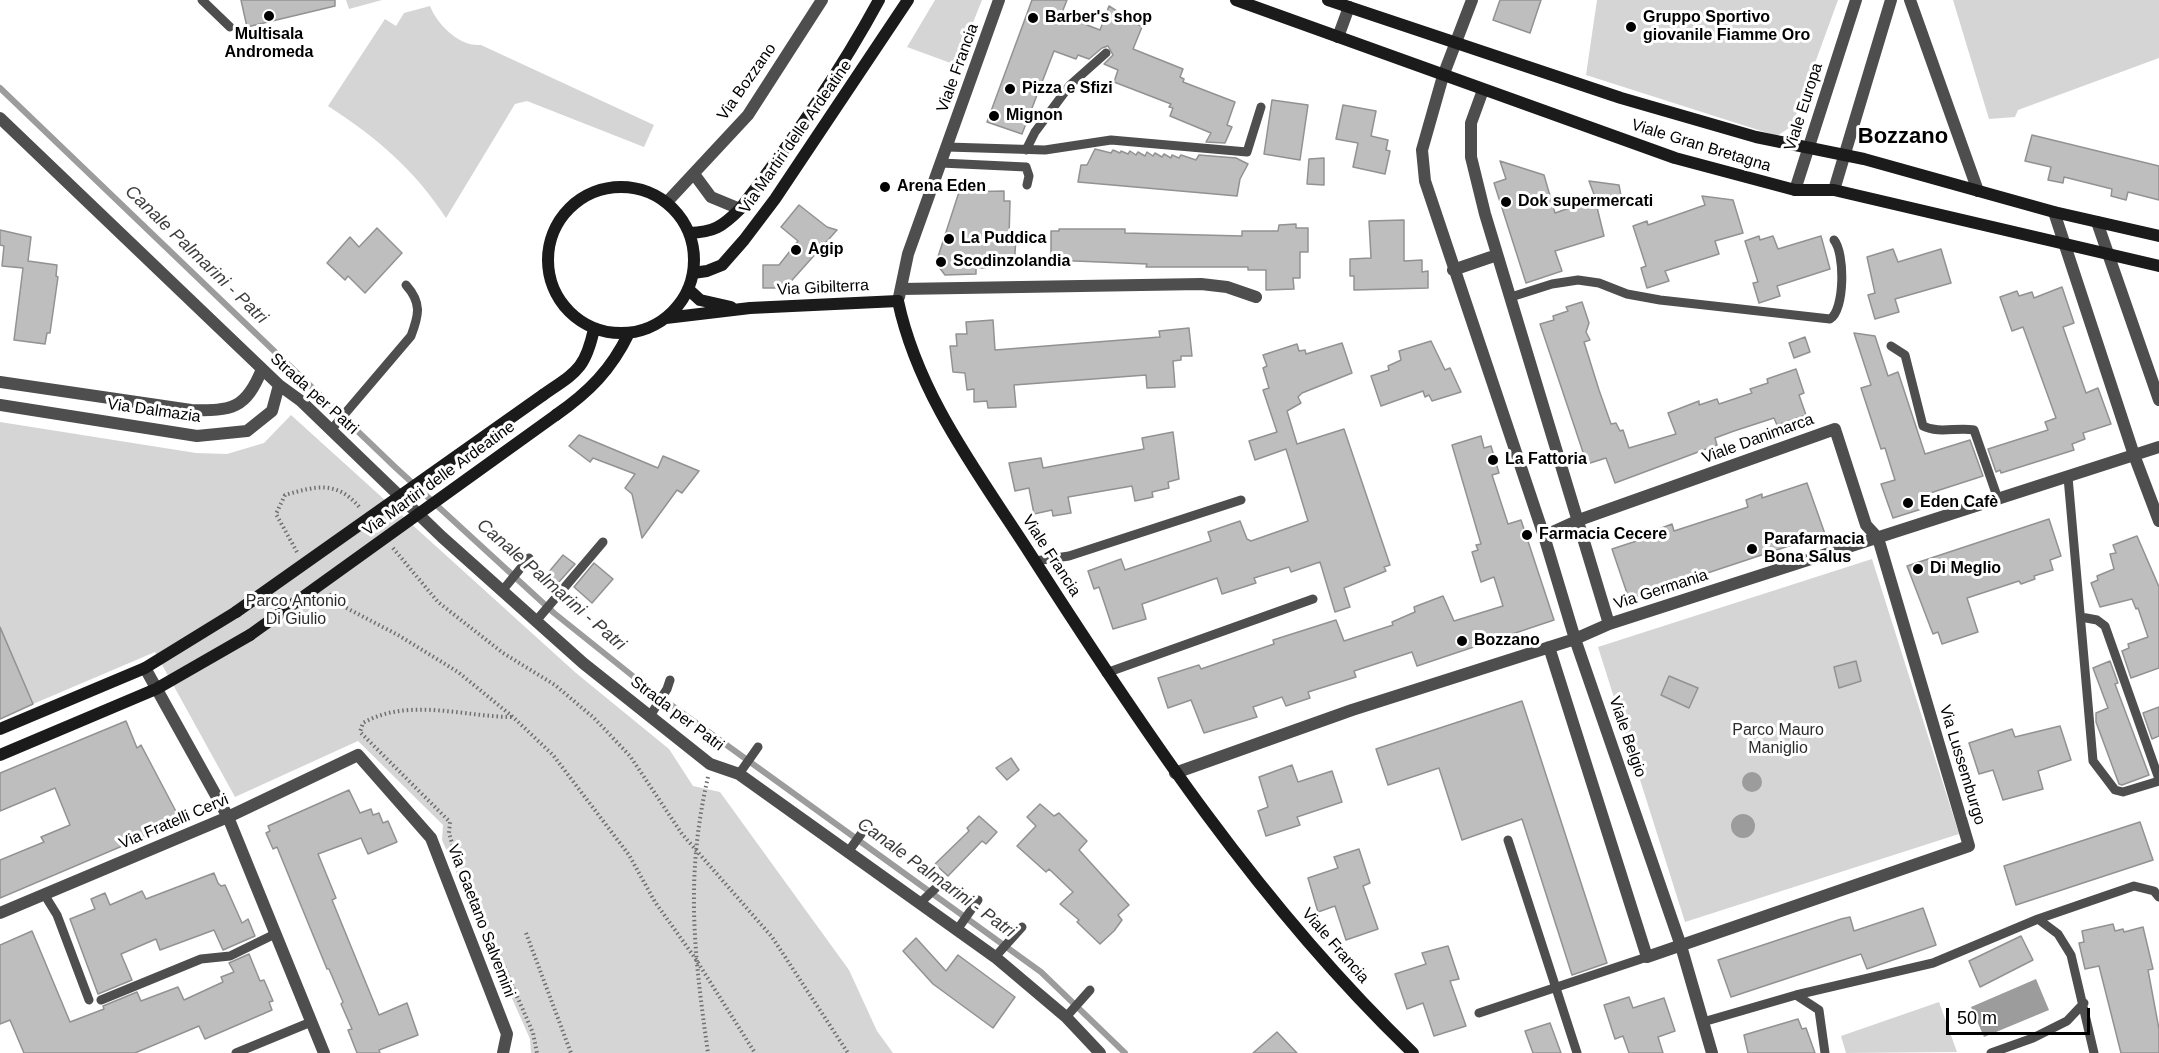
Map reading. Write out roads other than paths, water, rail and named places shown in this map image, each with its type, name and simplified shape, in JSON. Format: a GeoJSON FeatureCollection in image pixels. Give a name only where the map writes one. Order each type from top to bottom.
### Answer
{"type":"FeatureCollection","features":[{"type":"Feature","properties":{"kind":"street","name":"Via Bozzano"},"geometry":{"type":"LineString","coordinates":[[667,202],[748,115],[822,0]]}},
{"type":"Feature","properties":{"kind":"street","name":"Via Martiri delle Ardeatine"},"geometry":{"type":"LineString","coordinates":[[689,233],[710,232],[727,222],[740,209],[811,111],[853,47],[879,0]]}},
{"type":"Feature","properties":{"kind":"street","name":"Via Martiri delle Ardeatine"},"geometry":{"type":"LineString","coordinates":[[693,273],[707,272],[722,265],[744,240],[776,199],[908,0]]}},
{"type":"Feature","properties":{"kind":"street","name":"Viale Francia"},"geometry":{"type":"LineString","coordinates":[[999,0],[909,254],[900,295],[905,334],[928,389],[961,447],[1106,673],[1175,773],[1233,850],[1302,934],[1375,1017],[1413,1053]]}},
{"type":"Feature","properties":{"kind":"street","name":"Viale Gran Bretagna"},"geometry":{"type":"LineString","coordinates":[[1236,0],[1675,158],[1795,190],[1834,190],[2159,266]]}},
{"type":"Feature","properties":{"kind":"street","name":"Viale Gran Bretagna"},"geometry":{"type":"LineString","coordinates":[[1328,0],[1621,98],[1756,137],[1843,155],[2054,212],[2159,236]]}},
{"type":"Feature","properties":{"kind":"street","name":"Viale Belgio"},"geometry":{"type":"LineString","coordinates":[[1472,0],[1457,45],[1443,76],[1422,150],[1425,181],[1544,536],[1575,639],[1681,946],[1712,1053]]}},
{"type":"Feature","properties":{"kind":"street","name":"Viale Europa"},"geometry":{"type":"LineString","coordinates":[[1795,190],[1856,0]]}},
{"type":"Feature","properties":{"kind":"street"},"geometry":{"type":"LineString","coordinates":[[1834,190],[1891,0]]}},
{"type":"Feature","properties":{"kind":"street"},"geometry":{"type":"LineString","coordinates":[[1910,0],[1978,191]]}},
{"type":"Feature","properties":{"kind":"street"},"geometry":{"type":"LineString","coordinates":[[1338,37],[1349,7]]}},
{"type":"Feature","properties":{"kind":"street"},"geometry":{"type":"LineString","coordinates":[[1483,90],[1471,123],[1471,157],[1497,255],[1609,624]]}},
{"type":"Feature","properties":{"kind":"street","name":"Strada per Patri"},"geometry":{"type":"LineString","coordinates":[[0,118],[262,369],[301,401],[442,537],[505,587],[650,716],[710,764],[741,771],[848,852],[997,955],[1069,1014],[1100,1053]]}},
{"type":"Feature","properties":{"kind":"street"},"geometry":{"type":"LineString","coordinates":[[694,174],[711,197],[740,209]]}},
{"type":"Feature","properties":{"kind":"street"},"geometry":{"type":"LineString","coordinates":[[624,185],[647,190],[667,202],[680,216],[689,233],[694,253],[693,273],[688,289],[679,304],[666,318],[649,328],[629,333],[611,333],[594,329],[574,317],[558,300],[549,279],[547,256],[552,233],[563,213],[580,197],[601,188],[624,185]]}},
{"type":"Feature","properties":{"kind":"street"},"geometry":{"type":"LineString","coordinates":[[2054,212],[2134,455],[2159,521]]}},
{"type":"Feature","properties":{"kind":"street"},"geometry":{"type":"LineString","coordinates":[[2097,222],[2159,400]]}},
{"type":"Feature","properties":{"kind":"street"},"geometry":{"type":"LineString","coordinates":[[1453,270],[1497,255]]}},
{"type":"Feature","properties":{"kind":"street"},"geometry":{"type":"LineString","coordinates":[[900,295],[1201,284],[1227,287],[1256,297]]}},
{"type":"Feature","properties":{"kind":"street","name":"Via Gibilterra"},"geometry":{"type":"LineString","coordinates":[[688,289],[700,300],[714,305],[750,308]]}},
{"type":"Feature","properties":{"kind":"street","name":"Via Gibilterra"},"geometry":{"type":"LineString","coordinates":[[666,318],[900,295]]}},
{"type":"Feature","properties":{"kind":"street","name":"Via Martiri delle Ardeatine"},"geometry":{"type":"LineString","coordinates":[[0,729],[145,668],[236,612],[580,370],[590,350],[594,329]]}},
{"type":"Feature","properties":{"kind":"street","name":"Via Martiri delle Ardeatine"},"geometry":{"type":"LineString","coordinates":[[0,755],[156,689],[250,635],[589,391],[619,353],[629,333]]}},
{"type":"Feature","properties":{"kind":"street","name":"Via Dalmazia"},"geometry":{"type":"LineString","coordinates":[[0,382],[191,410],[222,411],[243,403],[254,388],[262,369]]}},
{"type":"Feature","properties":{"kind":"street","name":"Via Dalmazia"},"geometry":{"type":"LineString","coordinates":[[0,405],[197,436],[247,430],[272,411],[279,385]]}},
{"type":"Feature","properties":{"kind":"street","name":"Viale Danimarca"},"geometry":{"type":"LineString","coordinates":[[1579,520],[1835,429],[1866,525],[1878,538]]}},
{"type":"Feature","properties":{"kind":"street","name":"Via Germania"},"geometry":{"type":"LineString","coordinates":[[1175,773],[1352,710],[1575,639],[1609,624],[2159,447]]}},
{"type":"Feature","properties":{"kind":"street"},"geometry":{"type":"LineString","coordinates":[[1544,536],[1579,520]]}},
{"type":"Feature","properties":{"kind":"street","name":"Via Lussemburgo"},"geometry":{"type":"LineString","coordinates":[[1681,946],[1969,846],[1878,538]]}},
{"type":"Feature","properties":{"kind":"street"},"geometry":{"type":"LineString","coordinates":[[1549,647],[1647,957],[1681,946]]}},
{"type":"Feature","properties":{"kind":"street"},"geometry":{"type":"LineString","coordinates":[[145,668],[228,817],[324,1053]]}},
{"type":"Feature","properties":{"kind":"street","name":"Via Fratelli Cervi"},"geometry":{"type":"LineString","coordinates":[[0,913],[228,817],[358,755]]}},
{"type":"Feature","properties":{"kind":"street","name":"Via Gaetano Salvemini"},"geometry":{"type":"LineString","coordinates":[[358,755],[430,837],[507,1034],[503,1053]]}},
{"type":"Feature","properties":{"kind":"lane"},"geometry":{"type":"LineString","coordinates":[[202,0],[230,27]]}},
{"type":"Feature","properties":{"kind":"lane"},"geometry":{"type":"LineString","coordinates":[[1026,150],[1035,132],[1070,85],[1106,53]]}},
{"type":"Feature","properties":{"kind":"lane"},"geometry":{"type":"LineString","coordinates":[[947,147],[1045,150],[1111,140],[1247,152],[1261,107]]}},
{"type":"Feature","properties":{"kind":"lane"},"geometry":{"type":"LineString","coordinates":[[941,163],[1026,167],[1029,176],[1027,185]]}},
{"type":"Feature","properties":{"kind":"lane"},"geometry":{"type":"LineString","coordinates":[[1510,297],[1552,284],[1578,280],[1599,283],[1627,294],[1660,300],[1830,319],[1837,312],[1841,287],[1842,253],[1834,240]]}},
{"type":"Feature","properties":{"kind":"lane"},"geometry":{"type":"LineString","coordinates":[[331,430],[411,336],[418,319],[418,304],[406,285]]}},
{"type":"Feature","properties":{"kind":"lane"},"geometry":{"type":"LineString","coordinates":[[1891,346],[1905,355],[1923,426],[1931,430],[1963,428],[1974,430],[1998,499]]}},
{"type":"Feature","properties":{"kind":"lane"},"geometry":{"type":"LineString","coordinates":[[2068,477],[2093,761],[2115,790],[2123,792],[2159,780],[2105,626],[2097,620],[2081,617]]}},
{"type":"Feature","properties":{"kind":"lane"},"geometry":{"type":"LineString","coordinates":[[1035,561],[1069,556],[1241,500]]}},
{"type":"Feature","properties":{"kind":"lane"},"geometry":{"type":"LineString","coordinates":[[541,618],[603,542]]}},
{"type":"Feature","properties":{"kind":"lane"},"geometry":{"type":"LineString","coordinates":[[505,587],[529,558]]}},
{"type":"Feature","properties":{"kind":"lane"},"geometry":{"type":"LineString","coordinates":[[1106,673],[1313,599]]}},
{"type":"Feature","properties":{"kind":"lane"},"geometry":{"type":"LineString","coordinates":[[650,716],[669,685]]}},
{"type":"Feature","properties":{"kind":"lane"},"geometry":{"type":"LineString","coordinates":[[741,771],[756,751]]}},
{"type":"Feature","properties":{"kind":"lane"},"geometry":{"type":"LineString","coordinates":[[848,852],[864,830]]}},
{"type":"Feature","properties":{"kind":"lane"},"geometry":{"type":"LineString","coordinates":[[1508,840],[1577,1053]]}},
{"type":"Feature","properties":{"kind":"lane"},"geometry":{"type":"LineString","coordinates":[[922,901],[937,885]]}},
{"type":"Feature","properties":{"kind":"lane"},"geometry":{"type":"LineString","coordinates":[[1703,1022],[1796,995],[1933,963],[2038,919],[2134,886],[2154,891],[2159,897]]}},
{"type":"Feature","properties":{"kind":"lane"},"geometry":{"type":"LineString","coordinates":[[44,894],[57,915],[89,1000]]}},
{"type":"Feature","properties":{"kind":"lane"},"geometry":{"type":"LineString","coordinates":[[959,927],[978,900]]}},
{"type":"Feature","properties":{"kind":"lane"},"geometry":{"type":"LineString","coordinates":[[2038,919],[2058,934],[2071,955],[2094,1053]]}},
{"type":"Feature","properties":{"kind":"lane"},"geometry":{"type":"LineString","coordinates":[[997,955],[1022,927]]}},
{"type":"Feature","properties":{"kind":"lane"},"geometry":{"type":"LineString","coordinates":[[101,1000],[201,959],[230,956],[275,933]]}},
{"type":"Feature","properties":{"kind":"lane"},"geometry":{"type":"LineString","coordinates":[[1479,1013],[1647,957]]}},
{"type":"Feature","properties":{"kind":"lane"},"geometry":{"type":"LineString","coordinates":[[1069,1014],[1090,990]]}},
{"type":"Feature","properties":{"kind":"lane"},"geometry":{"type":"LineString","coordinates":[[1796,995],[1819,1010],[1825,1053]]}},
{"type":"Feature","properties":{"kind":"lane"},"geometry":{"type":"LineString","coordinates":[[1990,1053],[2033,1038],[2067,1022],[2084,1003]]}},
{"type":"Feature","properties":{"kind":"lane"},"geometry":{"type":"LineString","coordinates":[[236,1053],[311,1022]]}},
{"type":"Feature","properties":{"kind":"waterway","name":"Canale Palmarini - Patri"},"geometry":{"type":"LineString","coordinates":[[0,88],[395,467],[554,613],[649,689],[1041,972],[1125,1053]]}},
{"type":"Feature","properties":{"kind":"place","name":"Multisala Andromeda"},"geometry":{"type":"Point","coordinates":[269,16]}},
{"type":"Feature","properties":{"kind":"place","name":"Barber's shop"},"geometry":{"type":"Point","coordinates":[1033,18]}},
{"type":"Feature","properties":{"kind":"place","name":"Gruppo Sportivo giovanile Fiamme Oro"},"geometry":{"type":"Point","coordinates":[1631,27]}},
{"type":"Feature","properties":{"kind":"place","name":"Pizza e Sfizi"},"geometry":{"type":"Point","coordinates":[1010,89]}},
{"type":"Feature","properties":{"kind":"place","name":"Mignon"},"geometry":{"type":"Point","coordinates":[994,116]}},
{"type":"Feature","properties":{"kind":"place","name":"Arena Eden"},"geometry":{"type":"Point","coordinates":[885,187]}},
{"type":"Feature","properties":{"kind":"place","name":"Dok supermercati"},"geometry":{"type":"Point","coordinates":[1506,202]}},
{"type":"Feature","properties":{"kind":"place","name":"La Puddica"},"geometry":{"type":"Point","coordinates":[949,239]}},
{"type":"Feature","properties":{"kind":"place","name":"Agip"},"geometry":{"type":"Point","coordinates":[796,250]}},
{"type":"Feature","properties":{"kind":"place","name":"Scodinzolandia"},"geometry":{"type":"Point","coordinates":[941,262]}},
{"type":"Feature","properties":{"kind":"place","name":"La Fattoria"},"geometry":{"type":"Point","coordinates":[1493,460]}},
{"type":"Feature","properties":{"kind":"place","name":"Eden Cafè"},"geometry":{"type":"Point","coordinates":[1908,503]}},
{"type":"Feature","properties":{"kind":"place","name":"Farmacia Cecere"},"geometry":{"type":"Point","coordinates":[1527,535]}},
{"type":"Feature","properties":{"kind":"place","name":"Parafarmacia Bona Salus"},"geometry":{"type":"Point","coordinates":[1752,549]}},
{"type":"Feature","properties":{"kind":"place","name":"Di Meglio"},"geometry":{"type":"Point","coordinates":[1918,569]}},
{"type":"Feature","properties":{"kind":"place","name":"Bozzano"},"geometry":{"type":"Point","coordinates":[1462,641]}},
{"type":"Feature","properties":{"kind":"district","name":"Bozzano"},"geometry":{"type":"Point","coordinates":[1903,137]}},
{"type":"Feature","properties":{"kind":"park label","name":"Parco Antonio Di Giulio"},"geometry":{"type":"Point","coordinates":[296,611]}},
{"type":"Feature","properties":{"kind":"park label","name":"Parco Mauro Maniglio"},"geometry":{"type":"Point","coordinates":[1778,740]}}]}
